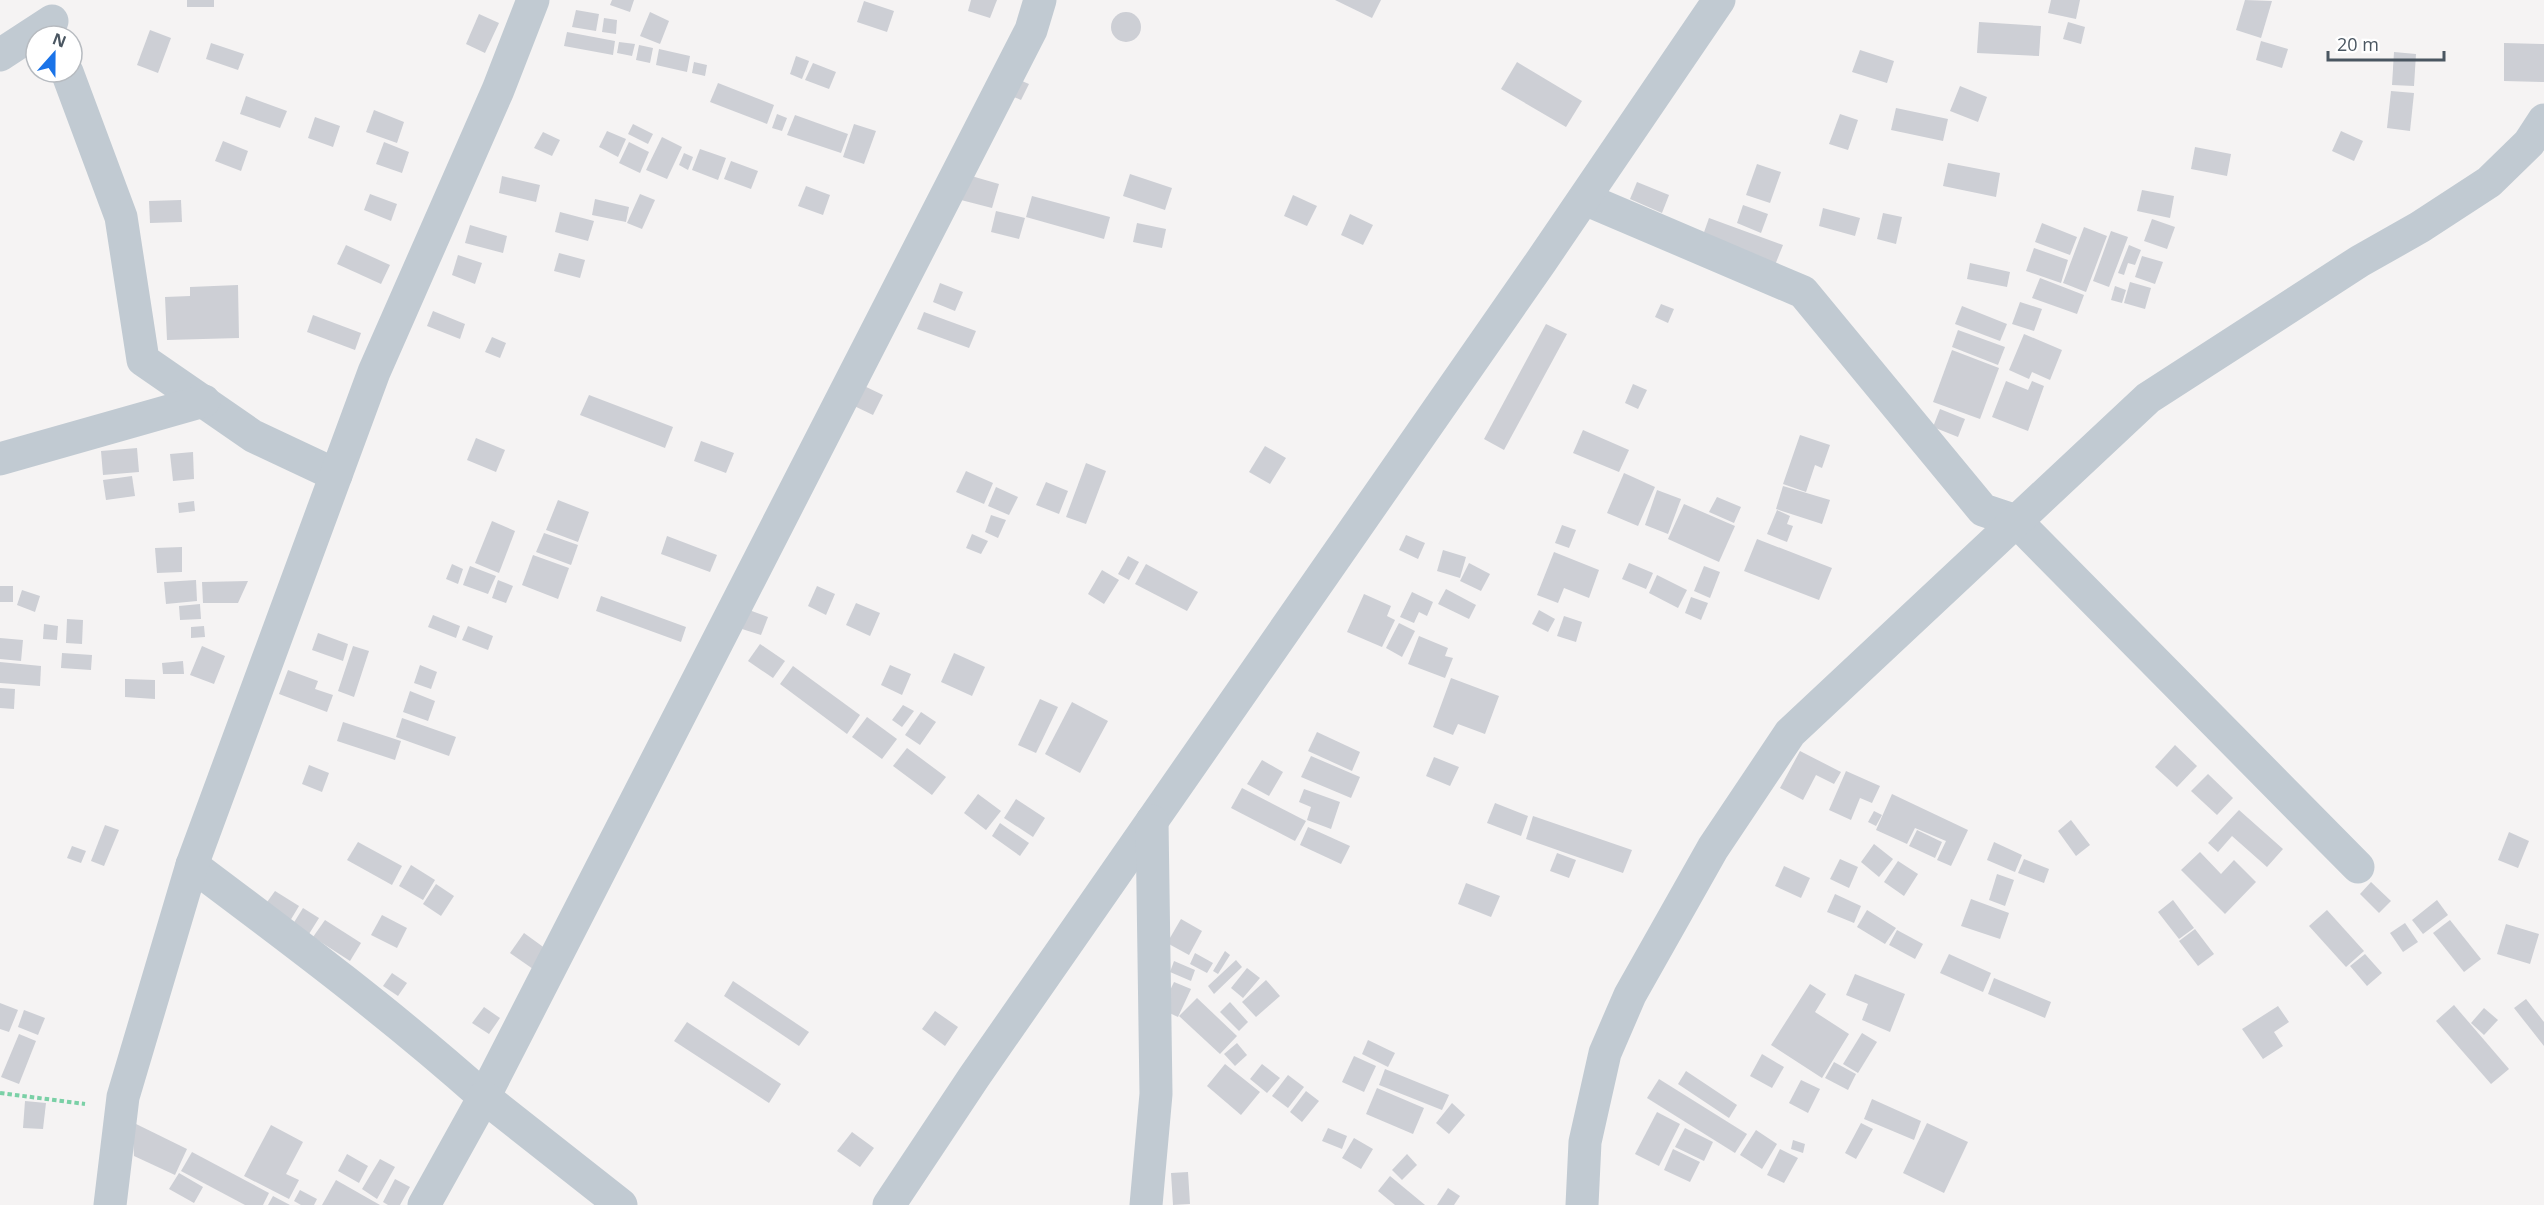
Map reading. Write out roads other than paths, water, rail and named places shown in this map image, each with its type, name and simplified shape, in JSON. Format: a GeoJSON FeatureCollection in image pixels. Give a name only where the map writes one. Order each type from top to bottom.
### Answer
{"type":"FeatureCollection","features":[{"type":"Feature","properties":{"kind":"street"},"geometry":{"type":"LineString","coordinates":[[110,1205],[126,1086],[192,865],[374,372],[498,90],[533,0]]}},
{"type":"Feature","properties":{"kind":"street"},"geometry":{"type":"LineString","coordinates":[[424,1205],[484,1097],[949,193],[1031,30],[1040,0]]}},
{"type":"Feature","properties":{"kind":"street"},"geometry":{"type":"LineString","coordinates":[[889,1205],[974,1077],[1585,199],[1719,0]]}},
{"type":"Feature","properties":{"kind":"street"},"geometry":{"type":"LineString","coordinates":[[0,55],[53,19]]}},
{"type":"Feature","properties":{"kind":"street"},"geometry":{"type":"LineString","coordinates":[[71,84],[121,217],[143,360],[253,436],[336,475]]}},
{"type":"Feature","properties":{"kind":"street"},"geometry":{"type":"LineString","coordinates":[[1582,1205],[1585,1142],[1605,1053],[1630,995],[1713,848],[1790,733],[2148,398],[2489,182],[2529,143],[2544,120]]}},
{"type":"Feature","properties":{"kind":"street"},"geometry":{"type":"LineString","coordinates":[[1585,199],[1803,292],[1983,510],[2016,521],[2358,867]]}},
{"type":"Feature","properties":{"kind":"street"},"geometry":{"type":"LineString","coordinates":[[0,459],[204,401]]}},
{"type":"Feature","properties":{"kind":"street"},"geometry":{"type":"LineString","coordinates":[[1146,1205],[1156,1094],[1152,821]]}},
{"type":"Feature","properties":{"kind":"street"},"geometry":{"type":"LineString","coordinates":[[192,865],[334,971],[417,1037],[484,1097],[621,1205]]}}]}
